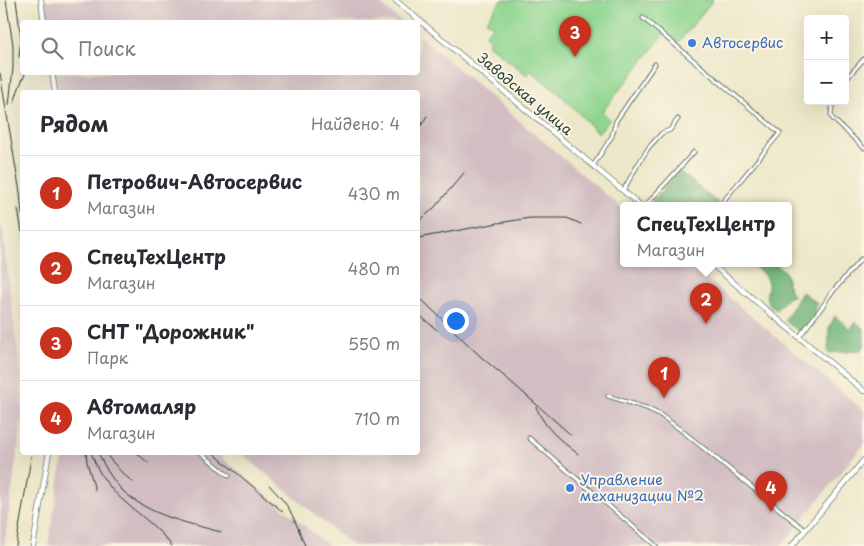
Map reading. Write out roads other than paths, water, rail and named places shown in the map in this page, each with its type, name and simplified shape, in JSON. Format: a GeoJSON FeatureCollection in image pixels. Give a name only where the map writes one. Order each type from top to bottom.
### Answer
{"type":"FeatureCollection","features":[{"type":"Feature","properties":{"kind":"main road"},"geometry":{"type":"LineString","coordinates":[[41,0],[44,20]]}},
{"type":"Feature","properties":{"kind":"main road","name":"Заводская улица"},"geometry":{"type":"LineString","coordinates":[[394,0],[418,20]]}},
{"type":"Feature","properties":{"kind":"main road","name":"Заводская улица"},"geometry":{"type":"LineString","coordinates":[[420,22],[636,202]]}},
{"type":"Feature","properties":{"kind":"main road"},"geometry":{"type":"LineString","coordinates":[[52,75],[55,90]]}},
{"type":"Feature","properties":{"kind":"main road"},"geometry":{"type":"LineString","coordinates":[[715,267],[864,390]]}},
{"type":"Feature","properties":{"kind":"main road"},"geometry":{"type":"LineString","coordinates":[[34,546],[49,455]]}},
{"type":"Feature","properties":{"kind":"main road"},"geometry":{"type":"LineString","coordinates":[[792,546],[864,460]]}},
{"type":"Feature","properties":{"kind":"street"},"geometry":{"type":"LineString","coordinates":[[643,18],[780,132],[722,202]]}},
{"type":"Feature","properties":{"kind":"street"},"geometry":{"type":"LineString","coordinates":[[849,76],[864,59]]}},
{"type":"Feature","properties":{"kind":"street"},"geometry":{"type":"LineString","coordinates":[[593,166],[612,136],[616,121],[640,84],[656,64]]}},
{"type":"Feature","properties":{"kind":"street"},"geometry":{"type":"LineString","coordinates":[[832,105],[832,118],[864,148]]}},
{"type":"Feature","properties":{"kind":"street"},"geometry":{"type":"LineString","coordinates":[[623,191],[649,148],[662,133],[670,130],[678,119]]}},
{"type":"Feature","properties":{"kind":"street"},"geometry":{"type":"LineString","coordinates":[[649,202],[694,152]]}},
{"type":"Feature","properties":{"kind":"street"},"geometry":{"type":"LineString","coordinates":[[799,337],[828,297],[861,259]]}},
{"type":"Feature","properties":{"kind":"street"},"geometry":{"type":"LineString","coordinates":[[608,396],[659,414],[682,430],[805,530]]}},
{"type":"Feature","properties":{"kind":"street"},"geometry":{"type":"LineString","coordinates":[[529,438],[656,546]]}},
{"type":"Feature","properties":{"kind":"street"},"geometry":{"type":"LineString","coordinates":[[204,455],[229,476]]}},
{"type":"Feature","properties":{"kind":"railway"},"geometry":{"type":"LineString","coordinates":[[6,0],[13,45],[13,68],[9,105]]}},
{"type":"Feature","properties":{"kind":"railway"},"geometry":{"type":"LineString","coordinates":[[16,0],[20,30]]}},
{"type":"Feature","properties":{"kind":"railway"},"geometry":{"type":"LineString","coordinates":[[19,57],[20,48]]}},
{"type":"Feature","properties":{"kind":"railway"},"geometry":{"type":"LineString","coordinates":[[0,73],[20,193]]}},
{"type":"Feature","properties":{"kind":"railway"},"geometry":{"type":"LineString","coordinates":[[14,103],[25,75]]}},
{"type":"Feature","properties":{"kind":"railway"},"geometry":{"type":"LineString","coordinates":[[420,127],[427,116]]}},
{"type":"Feature","properties":{"kind":"railway"},"geometry":{"type":"LineString","coordinates":[[420,220],[434,208],[464,173]]}},
{"type":"Feature","properties":{"kind":"railway"},"geometry":{"type":"LineString","coordinates":[[18,209],[20,220]]}},
{"type":"Feature","properties":{"kind":"railway"},"geometry":{"type":"LineString","coordinates":[[420,238],[530,218],[567,218],[581,224]]}},
{"type":"Feature","properties":{"kind":"railway"},"geometry":{"type":"LineString","coordinates":[[420,298],[480,356],[571,435]]}},
{"type":"Feature","properties":{"kind":"railway"},"geometry":{"type":"LineString","coordinates":[[420,316],[437,330]]}},
{"type":"Feature","properties":{"kind":"railway"},"geometry":{"type":"LineString","coordinates":[[536,407],[549,428],[559,439],[578,454]]}},
{"type":"Feature","properties":{"kind":"railway"},"geometry":{"type":"LineString","coordinates":[[16,546],[31,455]]}},
{"type":"Feature","properties":{"kind":"railway"},"geometry":{"type":"LineString","coordinates":[[86,455],[95,490]]}},
{"type":"Feature","properties":{"kind":"railway"},"geometry":{"type":"LineString","coordinates":[[92,455],[98,469],[116,494],[150,523],[172,546]]}},
{"type":"Feature","properties":{"kind":"railway"},"geometry":{"type":"LineString","coordinates":[[100,455],[117,485],[131,498],[168,517],[221,532]]}},
{"type":"Feature","properties":{"kind":"railway"},"geometry":{"type":"LineString","coordinates":[[107,455],[123,474],[133,482]]}},
{"type":"Feature","properties":{"kind":"railway"},"geometry":{"type":"LineString","coordinates":[[139,455],[148,463]]}},
{"type":"Feature","properties":{"kind":"railway"},"geometry":{"type":"LineString","coordinates":[[216,455],[283,512]]}},
{"type":"Feature","properties":{"kind":"railway"},"geometry":{"type":"LineString","coordinates":[[269,485],[289,509],[305,546]]}},
{"type":"Feature","properties":{"kind":"place","name":"Автосервис"},"geometry":{"type":"Point","coordinates":[692,43]}},
{"type":"Feature","properties":{"kind":"place","name":"СНТ \"Дорожник\""},"geometry":{"type":"Point","coordinates":[575,57]}},
{"type":"Feature","properties":{"kind":"place","name":"СпецТехЦентр"},"geometry":{"type":"Point","coordinates":[706,324]}},
{"type":"Feature","properties":{"kind":"place","name":"Петрович-Автосервис"},"geometry":{"type":"Point","coordinates":[664,398]}},
{"type":"Feature","properties":{"kind":"place","name":"Управление механизации №2"},"geometry":{"type":"Point","coordinates":[570,488]}},
{"type":"Feature","properties":{"kind":"place","name":"Автомаляр"},"geometry":{"type":"Point","coordinates":[771,512]}}]}
